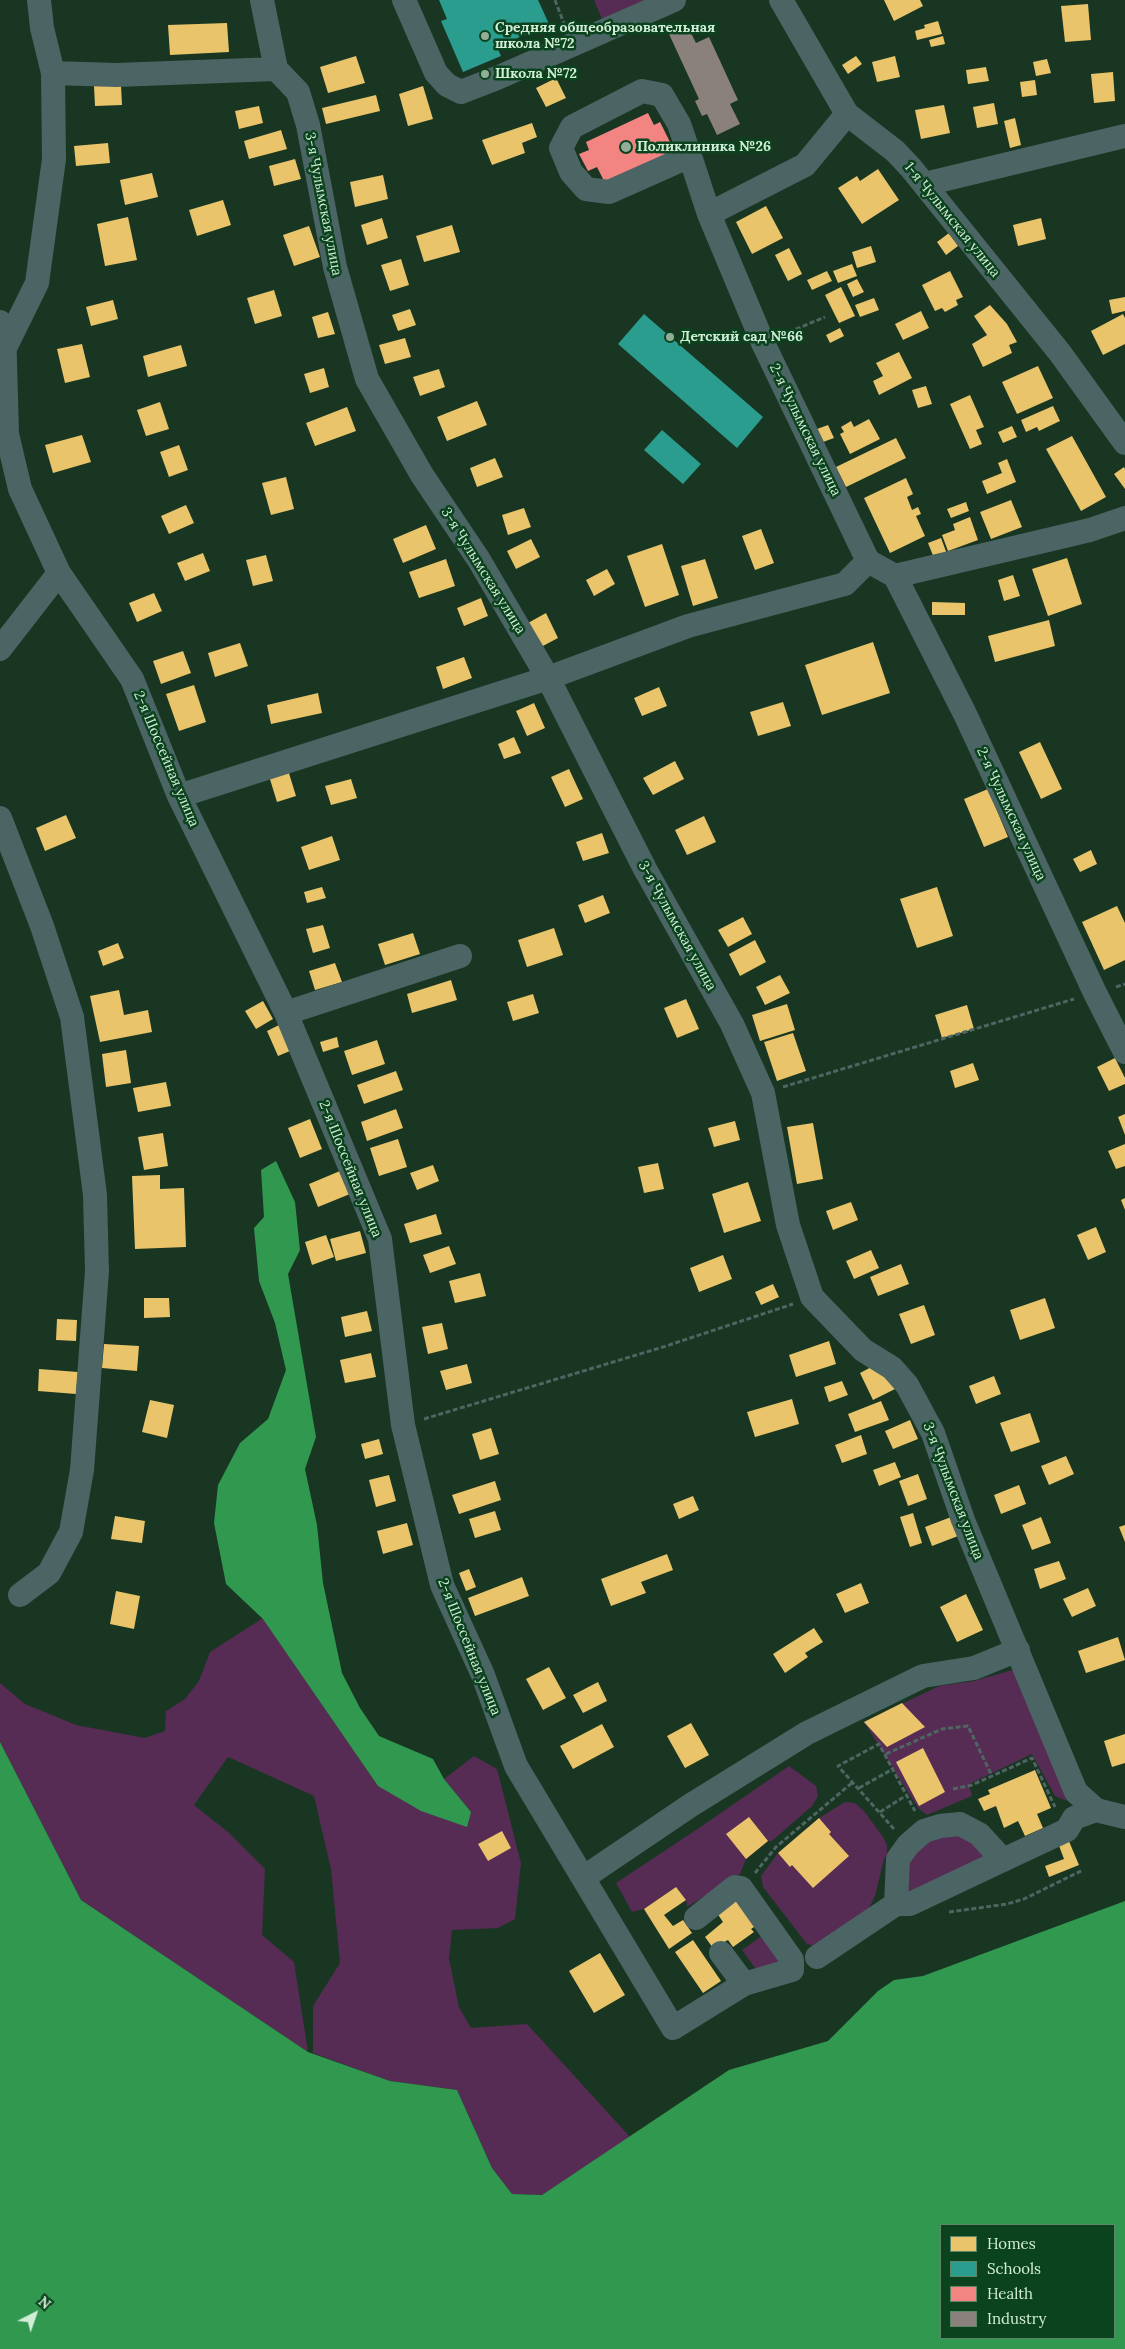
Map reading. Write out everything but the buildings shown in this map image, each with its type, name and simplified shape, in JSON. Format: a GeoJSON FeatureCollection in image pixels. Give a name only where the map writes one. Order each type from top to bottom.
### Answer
{"type":"FeatureCollection","features":[{"type":"Feature","properties":{"kind":"street"},"geometry":{"type":"LineString","coordinates":[[2,354],[37,283],[54,159],[52,73],[38,0]]}},
{"type":"Feature","properties":{"kind":"street"},"geometry":{"type":"LineString","coordinates":[[52,73],[116,75],[276,69],[262,0]]}},
{"type":"Feature","properties":{"kind":"street"},"geometry":{"type":"LineString","coordinates":[[404,0],[436,73],[447,85],[461,92],[506,75],[674,0]]}},
{"type":"Feature","properties":{"kind":"street","name":"1-я Чулымская улица"},"geometry":{"type":"LineString","coordinates":[[781,0],[847,114],[895,151],[925,184],[1060,353],[1125,442]]}},
{"type":"Feature","properties":{"kind":"street","name":"3-я Чулымская улица"},"geometry":{"type":"LineString","coordinates":[[276,69],[298,92],[308,125],[335,267],[367,379],[422,475],[479,560],[548,678],[644,869],[732,1024],[763,1093],[788,1225],[812,1297],[863,1350],[892,1368],[907,1385],[933,1433],[962,1520],[1076,1792],[1096,1810],[1125,1817]]}},
{"type":"Feature","properties":{"kind":"street","name":"2-я Чулымская улица"},"geometry":{"type":"LineString","coordinates":[[690,156],[610,192],[586,189],[571,172],[561,148],[572,127],[642,91],[662,95],[679,124],[690,156],[709,214],[763,343],[868,561]]}},
{"type":"Feature","properties":{"kind":"street"},"geometry":{"type":"LineString","coordinates":[[709,214],[805,165],[847,114]]}},
{"type":"Feature","properties":{"kind":"street"},"geometry":{"type":"LineString","coordinates":[[925,184],[1125,136]]}},
{"type":"Feature","properties":{"kind":"street","name":"2-я Шоссейная улица"},"geometry":{"type":"LineString","coordinates":[[0,322],[4,326],[2,354],[7,434],[20,489],[59,573],[132,679],[179,796],[286,1014],[380,1239],[404,1425],[442,1585],[483,1675],[516,1766],[674,2028],[744,1984]]}},
{"type":"Feature","properties":{"kind":"street"},"geometry":{"type":"LineString","coordinates":[[179,796],[548,678],[688,626],[845,584],[868,561],[895,576],[1090,530],[1125,518]]}},
{"type":"Feature","properties":{"kind":"street"},"geometry":{"type":"LineString","coordinates":[[0,650],[59,573]]}},
{"type":"Feature","properties":{"kind":"street","name":"2-я Чулымская улица"},"geometry":{"type":"LineString","coordinates":[[895,576],[965,714],[1095,993],[1125,1052]]}},
{"type":"Feature","properties":{"kind":"street"},"geometry":{"type":"LineString","coordinates":[[0,818],[42,926],[72,1017],[95,1195],[97,1271],[82,1470],[71,1532],[49,1573],[20,1595]]}},
{"type":"Feature","properties":{"kind":"street"},"geometry":{"type":"LineString","coordinates":[[286,1014],[460,956]]}},
{"type":"Feature","properties":{"kind":"street"},"geometry":{"type":"LineString","coordinates":[[583,1878],[691,1805],[807,1733],[923,1676],[974,1668],[1018,1650]]}},
{"type":"Feature","properties":{"kind":"street"},"geometry":{"type":"LineString","coordinates":[[817,1957],[896,1904],[910,1904],[1066,1830],[1074,1818],[1096,1810]]}},
{"type":"Feature","properties":{"kind":"street"},"geometry":{"type":"LineString","coordinates":[[896,1904],[898,1859],[916,1838],[940,1826],[960,1824],[979,1834],[1003,1860]]}},
{"type":"Feature","properties":{"kind":"street"},"geometry":{"type":"LineString","coordinates":[[696,1918],[735,1887],[741,1888],[792,1960],[792,1970],[744,1984],[721,1953]]}},
{"type":"Feature","properties":{"kind":"path"},"geometry":{"type":"LineString","coordinates":[[763,343],[825,317]]}},
{"type":"Feature","properties":{"kind":"path"},"geometry":{"type":"LineString","coordinates":[[763,1093],[1125,984]]}},
{"type":"Feature","properties":{"kind":"path"},"geometry":{"type":"LineString","coordinates":[[404,1425],[663,1347],[812,1297]]}},
{"type":"Feature","properties":{"kind":"path"},"geometry":{"type":"LineString","coordinates":[[886,1754],[942,1729],[968,1726],[992,1776]]}},
{"type":"Feature","properties":{"kind":"path"},"geometry":{"type":"LineString","coordinates":[[879,1744],[907,1795],[916,1838],[880,1812],[838,1766],[879,1744]]}},
{"type":"Feature","properties":{"kind":"path"},"geometry":{"type":"LineString","coordinates":[[953,1789],[972,1785],[1032,1758],[1066,1830]]}},
{"type":"Feature","properties":{"kind":"path"},"geometry":{"type":"LineString","coordinates":[[859,1788],[893,1769]]}},
{"type":"Feature","properties":{"kind":"path"},"geometry":{"type":"LineString","coordinates":[[756,1879],[755,1872],[776,1847],[853,1782]]}},
{"type":"Feature","properties":{"kind":"path"},"geometry":{"type":"LineString","coordinates":[[880,1812],[907,1795]]}},
{"type":"Feature","properties":{"kind":"path"},"geometry":{"type":"LineString","coordinates":[[943,1912],[1007,1904],[1083,1870]]}},
{"type":"Feature","properties":{"kind":"shaded area"},"geometry":{"type":"Polygon","coordinates":[[[594,0],[652,0],[603,21],[594,0]]]}},
{"type":"Feature","properties":{"kind":"shaded area"},"geometry":{"type":"Polygon","coordinates":[[[276,1161],[295,1202],[300,1250],[288,1274],[316,1437],[305,1469],[317,1525],[323,1583],[342,1673],[360,1708],[379,1736],[433,1759],[444,1779],[471,1812],[467,1827],[421,1811],[378,1786],[263,1619],[226,1584],[214,1523],[218,1485],[240,1443],[268,1419],[286,1370],[275,1323],[259,1281],[254,1228],[264,1217],[261,1170],[276,1161]]]}},
{"type":"Feature","properties":{"kind":"shaded area"},"geometry":{"type":"Polygon","coordinates":[[[263,1618],[378,1786],[471,1812],[444,1779],[474,1756],[497,1769],[521,1863],[515,1919],[498,1928],[452,1930],[449,1959],[459,2007],[471,2028],[527,2024],[630,2137],[542,2195],[512,2194],[492,2168],[457,2090],[390,2081],[313,2053],[313,2006],[340,1963],[331,1869],[314,1796],[228,1757],[194,1805],[228,1832],[265,1869],[262,1935],[294,1962],[308,2052],[81,1900],[0,1742],[0,1683],[25,1704],[76,1725],[145,1738],[165,1731],[166,1711],[185,1699],[199,1681],[210,1652],[263,1618]]]}},
{"type":"Feature","properties":{"kind":"shaded area"},"geometry":{"type":"Polygon","coordinates":[[[1016,1669],[1067,1801],[1055,1796],[1032,1754],[969,1784],[972,1796],[927,1815],[918,1808],[864,1722],[939,1686],[974,1681],[1016,1669]]]}},
{"type":"Feature","properties":{"kind":"shaded area"},"geometry":{"type":"Polygon","coordinates":[[[0,1742],[81,1900],[308,2052],[390,2081],[457,2090],[492,2168],[512,2194],[542,2195],[729,2070],[828,2041],[878,1991],[894,1980],[923,1976],[1125,1901],[1125,2349],[0,2349],[0,1742]]]}},
{"type":"Feature","properties":{"kind":"shaded area"},"geometry":{"type":"Polygon","coordinates":[[[789,1766],[816,1786],[818,1796],[812,1806],[772,1841],[768,1841],[746,1859],[740,1874],[687,1907],[686,1900],[676,1887],[644,1909],[632,1912],[616,1883],[789,1766]]]}},
{"type":"Feature","properties":{"kind":"shaded area"},"geometry":{"type":"Polygon","coordinates":[[[845,1802],[855,1803],[864,1811],[883,1837],[887,1845],[887,1855],[884,1859],[875,1896],[860,1919],[815,1946],[807,1944],[763,1887],[761,1876],[778,1853],[819,1818],[845,1802]]]}},
{"type":"Feature","properties":{"kind":"shaded area"},"geometry":{"type":"Polygon","coordinates":[[[951,1835],[966,1838],[981,1846],[988,1862],[911,1895],[905,1891],[904,1873],[911,1857],[922,1844],[936,1837],[951,1835]]]}},
{"type":"Feature","properties":{"kind":"shaded area"},"geometry":{"type":"Polygon","coordinates":[[[766,1933],[782,1965],[758,1972],[742,1950],[766,1933]]]}},
{"type":"Feature","properties":{"kind":"place","name":"Средняя общеобразовательная школа №72"},"geometry":{"type":"Point","coordinates":[485,36]}},
{"type":"Feature","properties":{"kind":"place","name":"Школа №72"},"geometry":{"type":"Point","coordinates":[485,74]}},
{"type":"Feature","properties":{"kind":"place","name":"Поликлиника №26"},"geometry":{"type":"Point","coordinates":[626,147]}},
{"type":"Feature","properties":{"kind":"place","name":"Детский сад №66"},"geometry":{"type":"Point","coordinates":[670,337]}}]}
